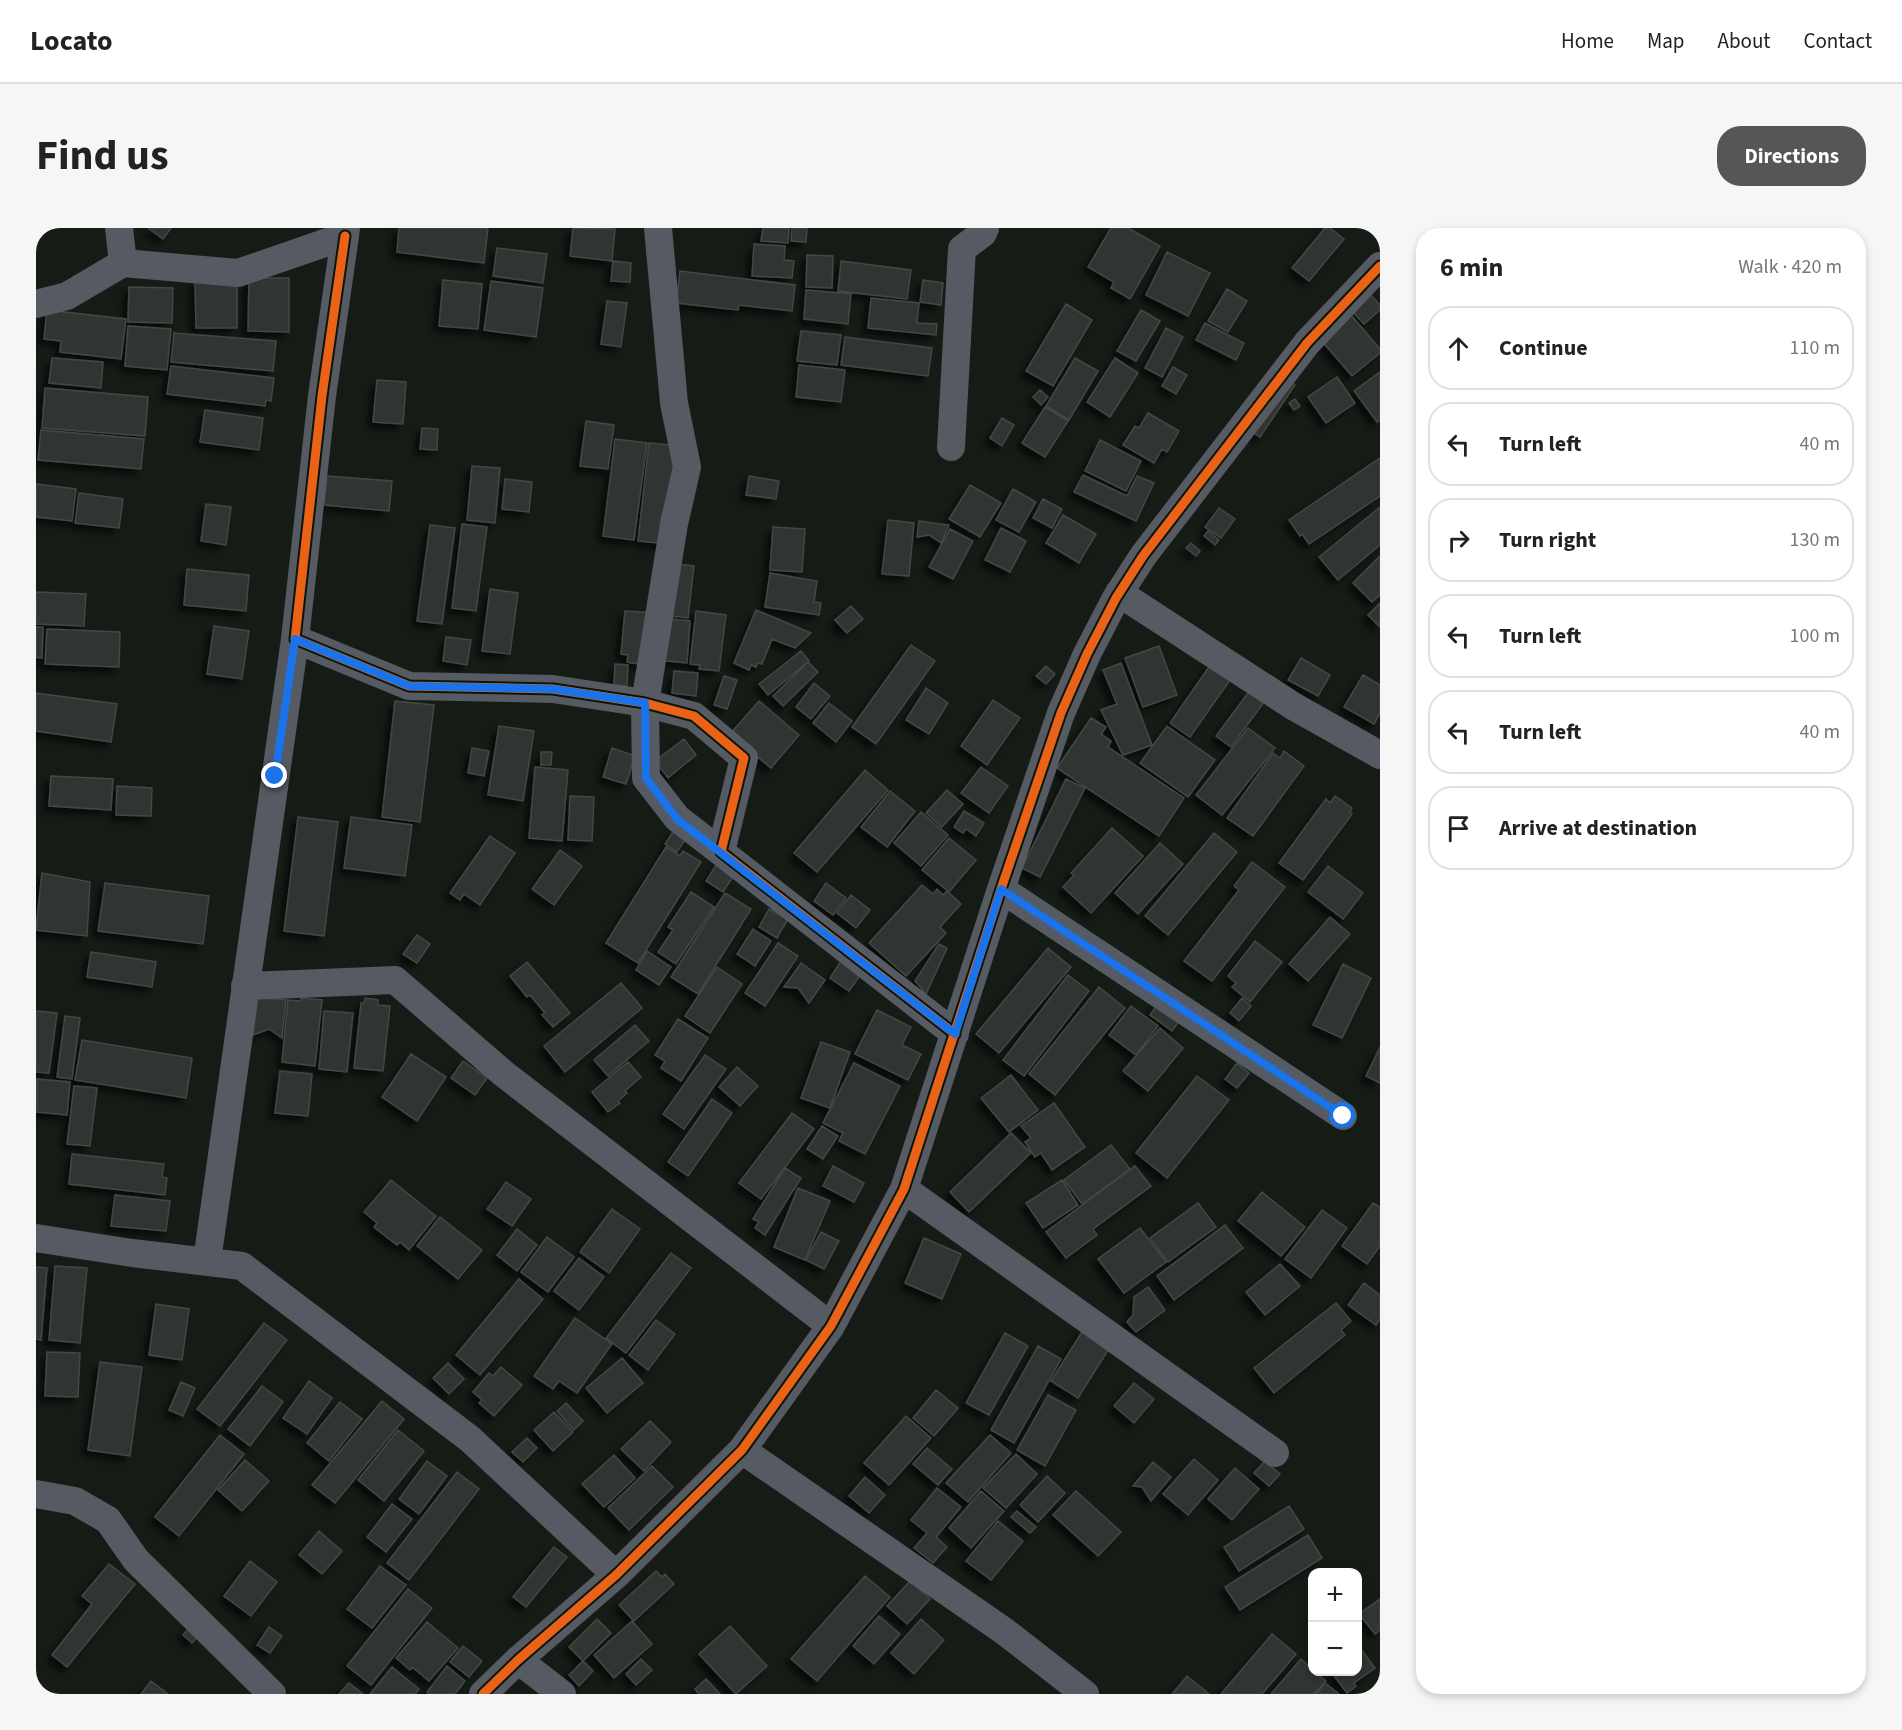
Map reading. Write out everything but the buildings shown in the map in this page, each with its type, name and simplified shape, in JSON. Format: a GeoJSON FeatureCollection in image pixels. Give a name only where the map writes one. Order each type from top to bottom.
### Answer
{"type":"FeatureCollection","features":[{"type":"Feature","properties":{"kind":"street"},"geometry":{"type":"LineString","coordinates":[[119,228],[123,264]]}},
{"type":"Feature","properties":{"kind":"street"},"geometry":{"type":"LineString","coordinates":[[658,228],[674,404],[687,467],[674,524],[645,703],[646,778],[677,819],[955,1034]]}},
{"type":"Feature","properties":{"kind":"street"},"geometry":{"type":"LineString","coordinates":[[951,447],[962,249],[983,233],[985,228]]}},
{"type":"Feature","properties":{"kind":"street"},"geometry":{"type":"LineString","coordinates":[[36,304],[67,296],[123,264],[238,273],[345,232],[322,396],[295,639],[244,986],[207,1261]]}},
{"type":"Feature","properties":{"kind":"street"},"geometry":{"type":"LineString","coordinates":[[483,1694],[518,1660],[616,1575],[742,1450],[831,1326],[904,1189],[1001,889],[1061,713],[1087,654],[1119,593],[1143,556],[1307,343],[1380,266]]}},
{"type":"Feature","properties":{"kind":"street"},"geometry":{"type":"LineString","coordinates":[[1119,593],[1293,706],[1380,755]]}},
{"type":"Feature","properties":{"kind":"street"},"geometry":{"type":"LineString","coordinates":[[295,639],[409,686],[553,689],[645,703],[694,716],[744,759],[721,852]]}},
{"type":"Feature","properties":{"kind":"street"},"geometry":{"type":"LineString","coordinates":[[1001,889],[1343,1116]]}},
{"type":"Feature","properties":{"kind":"street"},"geometry":{"type":"LineString","coordinates":[[244,986],[395,980],[504,1074],[831,1326]]}},
{"type":"Feature","properties":{"kind":"street"},"geometry":{"type":"LineString","coordinates":[[904,1189],[1275,1453]]}},
{"type":"Feature","properties":{"kind":"street"},"geometry":{"type":"LineString","coordinates":[[36,1238],[242,1266],[470,1439],[616,1575]]}},
{"type":"Feature","properties":{"kind":"street"},"geometry":{"type":"LineString","coordinates":[[742,1450],[1004,1631],[1085,1694]]}},
{"type":"Feature","properties":{"kind":"street"},"geometry":{"type":"LineString","coordinates":[[36,1494],[75,1501],[108,1520],[136,1560],[272,1694]]}},
{"type":"Feature","properties":{"kind":"street"},"geometry":{"type":"LineString","coordinates":[[518,1660],[562,1694]]}},
{"type":"Feature","properties":{"kind":"cycle path"},"geometry":{"type":"LineString","coordinates":[[345,236],[322,396],[295,639],[409,686],[553,689],[645,703],[694,716],[744,758],[721,852],[955,1034]]}},
{"type":"Feature","properties":{"kind":"cycle path"},"geometry":{"type":"LineString","coordinates":[[483,1694],[518,1660],[616,1575],[742,1450],[831,1326],[904,1189],[1001,889],[1061,713],[1087,654],[1116,598],[1143,556],[1307,343],[1380,266]]}},
{"type":"Feature","properties":{"kind":"route"},"geometry":{"type":"LineString","coordinates":[[275,776],[295,639],[409,686],[553,689],[645,703],[646,778],[677,819],[955,1034],[1001,889],[1343,1116]]}}]}
